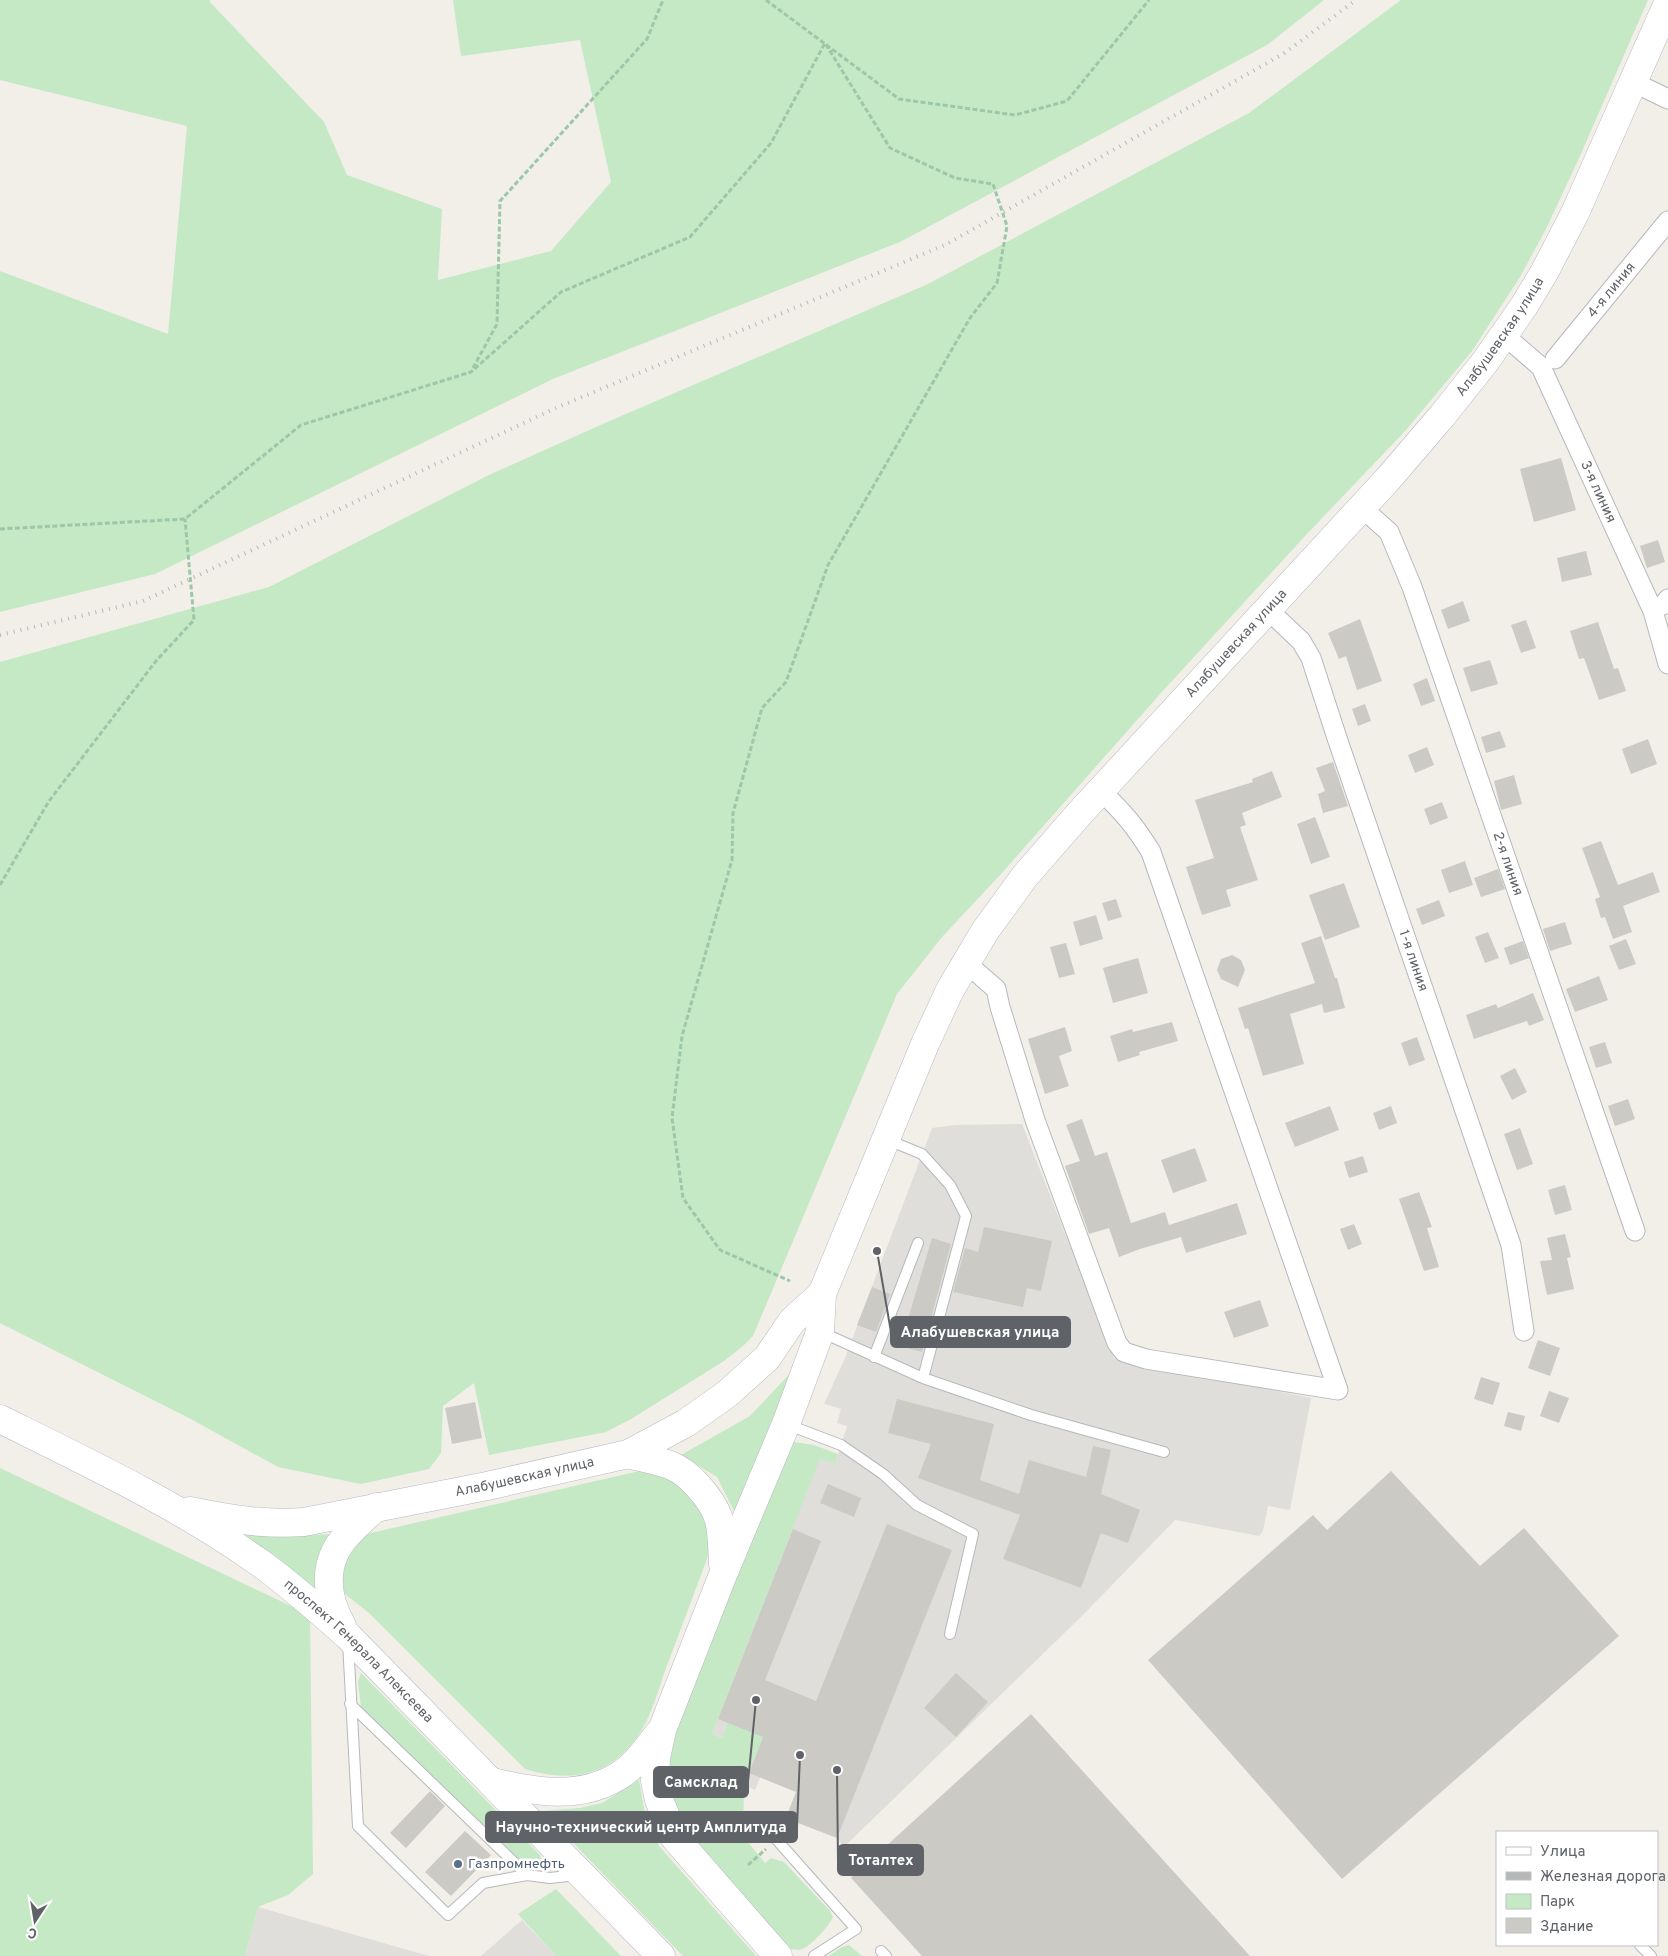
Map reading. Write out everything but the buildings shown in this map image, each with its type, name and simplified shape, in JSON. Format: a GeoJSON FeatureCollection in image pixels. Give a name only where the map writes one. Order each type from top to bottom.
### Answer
{"type":"FeatureCollection","features":[{"type":"Feature","properties":{"kind":"street","name":"Алабушевская улица"},"geometry":{"type":"LineString","coordinates":[[724,1572],[786,1424],[820,1332],[822,1294],[925,1044],[965,962],[984,932],[1025,876],[1442,416],[1504,335],[1546,271],[1575,213],[1668,3]]}},
{"type":"Feature","properties":{"kind":"street"},"geometry":{"type":"LineString","coordinates":[[1633,82],[1668,99]]}},
{"type":"Feature","properties":{"kind":"street","name":"4-я линия"},"geometry":{"type":"LineString","coordinates":[[1555,359],[1668,221]]}},
{"type":"Feature","properties":{"kind":"street","name":"3-я линия"},"geometry":{"type":"LineString","coordinates":[[1504,335],[1541,366],[1653,611],[1668,664]]}},
{"type":"Feature","properties":{"kind":"street","name":"2-я линия"},"geometry":{"type":"LineString","coordinates":[[1361,507],[1389,532],[1412,587],[1635,1231]]}},
{"type":"Feature","properties":{"kind":"street","name":"1-я линия"},"geometry":{"type":"LineString","coordinates":[[1267,609],[1301,641],[1311,658],[1336,738],[1511,1245],[1524,1331]]}},
{"type":"Feature","properties":{"kind":"street"},"geometry":{"type":"LineString","coordinates":[[965,962],[996,989],[1035,1120],[1117,1343],[1124,1352],[1146,1359],[1338,1390],[1151,852],[1135,826],[1101,791]]}},
{"type":"Feature","properties":{"kind":"street","name":"Алабушевская улица"},"geometry":{"type":"LineString","coordinates":[[169,1506],[236,1520],[282,1524],[312,1520],[487,1486],[628,1454],[686,1423],[728,1394],[767,1358],[792,1320],[822,1294]]}},
{"type":"Feature","properties":{"kind":"street","name":"проспект Генерала Алексеева"},"geometry":{"type":"LineString","coordinates":[[0,1419],[169,1506],[220,1536],[263,1565],[309,1601],[348,1636],[661,1956]]}},
{"type":"Feature","properties":{"kind":"street"},"geometry":{"type":"LineString","coordinates":[[628,1454],[671,1465],[690,1477],[717,1510],[722,1527],[724,1572],[662,1730],[656,1758],[655,1781],[659,1800],[675,1838],[778,1956]]}},
{"type":"Feature","properties":{"kind":"street"},"geometry":{"type":"LineString","coordinates":[[348,1636],[335,1614],[328,1592],[330,1570],[337,1549],[346,1535],[376,1507]]}},
{"type":"Feature","properties":{"kind":"street"},"geometry":{"type":"LineString","coordinates":[[492,1782],[531,1791],[582,1791],[604,1784],[624,1773],[662,1730]]}},
{"type":"Feature","properties":{"kind":"lane"},"geometry":{"type":"LineString","coordinates":[[885,1139],[922,1154],[950,1185],[966,1216],[923,1378]]}},
{"type":"Feature","properties":{"kind":"lane"},"geometry":{"type":"LineString","coordinates":[[874,1357],[918,1243]]}},
{"type":"Feature","properties":{"kind":"lane"},"geometry":{"type":"LineString","coordinates":[[820,1332],[923,1378],[1031,1415],[1164,1452]]}},
{"type":"Feature","properties":{"kind":"lane"},"geometry":{"type":"LineString","coordinates":[[786,1424],[841,1445],[883,1474],[917,1505],[973,1534],[950,1634]]}},
{"type":"Feature","properties":{"kind":"lane"},"geometry":{"type":"LineString","coordinates":[[348,1636],[350,1704],[358,1826],[448,1915],[483,1883],[527,1875],[550,1878],[582,1874]]}},
{"type":"Feature","properties":{"kind":"lane"},"geometry":{"type":"LineString","coordinates":[[350,1704],[527,1875]]}},
{"type":"Feature","properties":{"kind":"lane"},"geometry":{"type":"LineString","coordinates":[[760,1821],[856,1929],[814,1956]]}},
{"type":"Feature","properties":{"kind":"lane"},"geometry":{"type":"LineString","coordinates":[[1641,1946],[1651,1956]]}},
{"type":"Feature","properties":{"kind":"path"},"geometry":{"type":"LineString","coordinates":[[471,372],[498,324],[500,201],[647,39],[663,0]]}},
{"type":"Feature","properties":{"kind":"path"},"geometry":{"type":"LineString","coordinates":[[766,0],[899,99],[1015,115],[1067,101],[1149,0]]}},
{"type":"Feature","properties":{"kind":"path"},"geometry":{"type":"LineString","coordinates":[[0,529],[185,519],[301,425],[471,372],[561,292],[690,238],[771,143],[825,43]]}},
{"type":"Feature","properties":{"kind":"path"},"geometry":{"type":"LineString","coordinates":[[790,1281],[720,1250],[683,1198],[672,1118],[682,1036],[732,860],[733,813],[762,708],[786,682],[828,565],[970,318],[997,283],[1007,226],[993,184],[955,178],[890,148],[825,43]]}},
{"type":"Feature","properties":{"kind":"path"},"geometry":{"type":"LineString","coordinates":[[0,885],[49,801],[156,661],[194,620],[185,519]]}},
{"type":"Feature","properties":{"kind":"path"},"geometry":{"type":"LineString","coordinates":[[748,1865],[776,1839]]}},
{"type":"Feature","properties":{"kind":"shaded area"},"geometry":{"type":"Polygon","coordinates":[[[1022,1124],[1114,1358],[1311,1398],[1290,1510],[1268,1506],[1263,1531],[1259,1536],[1175,1520],[1083,1615],[844,1847],[837,1838],[795,1822],[789,1836],[780,1832],[799,1785],[763,1770],[755,1790],[744,1785],[763,1738],[728,1724],[722,1738],[712,1734],[820,1458],[835,1464],[847,1426],[837,1423],[841,1409],[824,1404],[845,1358],[932,1128],[955,1125],[1022,1124]]]}},
{"type":"Feature","properties":{"kind":"shaded area"},"geometry":{"type":"Polygon","coordinates":[[[258,1907],[429,1956],[245,1956],[258,1907]]]}},
{"type":"Feature","properties":{"kind":"shaded area"},"geometry":{"type":"Polygon","coordinates":[[[522,1920],[556,1956],[481,1956],[522,1920]]]}},
{"type":"Feature","properties":{"kind":"green space"},"geometry":{"type":"Polygon","coordinates":[[[0,0],[210,0],[324,122],[347,175],[442,209],[438,280],[551,251],[611,182],[580,40],[461,56],[453,0],[1324,0],[1267,45],[900,242],[553,379],[155,574],[0,612],[0,271],[168,334],[187,126],[0,80],[0,0]]]}},
{"type":"Feature","properties":{"kind":"green space"},"geometry":{"type":"Polygon","coordinates":[[[1401,0],[1648,0],[1546,229],[1520,277],[1472,351],[1406,430],[1306,535],[1160,694],[1001,874],[942,937],[897,994],[753,1336],[743,1346],[724,1361],[631,1419],[606,1432],[489,1455],[474,1383],[443,1406],[441,1453],[429,1469],[361,1484],[278,1467],[189,1418],[0,1323],[0,662],[269,587],[491,474],[928,284],[1249,113],[1401,0]]]}},
{"type":"Feature","properties":{"kind":"green space"},"geometry":{"type":"Polygon","coordinates":[[[798,1365],[739,1521],[717,1477],[681,1455],[750,1416],[798,1365]]]}},
{"type":"Feature","properties":{"kind":"green space"},"geometry":{"type":"Polygon","coordinates":[[[794,1442],[814,1445],[838,1454],[835,1464],[820,1459],[712,1734],[722,1738],[728,1723],[763,1737],[744,1785],[743,1836],[765,1863],[771,1858],[784,1862],[830,1911],[833,1917],[815,1940],[798,1950],[787,1947],[685,1832],[672,1797],[668,1778],[668,1764],[676,1729],[786,1443],[794,1442]]]}},
{"type":"Feature","properties":{"kind":"green space"},"geometry":{"type":"Polygon","coordinates":[[[0,1468],[310,1615],[313,1874],[288,1895],[258,1907],[245,1956],[0,1956],[0,1468]]]}},
{"type":"Feature","properties":{"kind":"green space"},"geometry":{"type":"Polygon","coordinates":[[[648,1469],[664,1473],[700,1500],[711,1541],[707,1559],[649,1717],[634,1741],[622,1754],[609,1764],[594,1771],[579,1775],[562,1776],[525,1769],[369,1613],[345,1594],[340,1580],[342,1563],[359,1538],[371,1533],[648,1469]]]}},
{"type":"Feature","properties":{"kind":"green space"},"geometry":{"type":"Polygon","coordinates":[[[234,1531],[282,1536],[332,1534],[319,1595],[234,1531]]]}},
{"type":"Feature","properties":{"kind":"green space"},"geometry":{"type":"Polygon","coordinates":[[[361,1673],[540,1855],[541,1859],[538,1863],[531,1864],[521,1861],[361,1707],[358,1682],[361,1673]]]}},
{"type":"Feature","properties":{"kind":"green space"},"geometry":{"type":"Polygon","coordinates":[[[639,1780],[645,1814],[659,1846],[756,1956],[683,1956],[542,1811],[580,1808],[602,1803],[639,1780]]]}},
{"type":"Feature","properties":{"kind":"green space"},"geometry":{"type":"Polygon","coordinates":[[[556,1889],[621,1956],[556,1956],[518,1914],[556,1889]]]}},
{"type":"Feature","properties":{"kind":"green space"},"geometry":{"type":"Polygon","coordinates":[[[849,1945],[862,1956],[829,1956],[842,1947],[849,1945]]]}},
{"type":"Feature","properties":{"kind":"railway"},"geometry":{"type":"LineString","coordinates":[[0,635],[143,601],[558,407],[945,245],[1283,54],[1356,0]]}},
{"type":"Feature","properties":{"kind":"place","name":"Алабушевская улица"},"geometry":{"type":"Point","coordinates":[877,1251]}},
{"type":"Feature","properties":{"kind":"place","name":"Самсклад"},"geometry":{"type":"Point","coordinates":[756,1700]}},
{"type":"Feature","properties":{"kind":"place","name":"Научно-технический центр Амплитуда"},"geometry":{"type":"Point","coordinates":[800,1755]}},
{"type":"Feature","properties":{"kind":"place","name":"Тоталтех"},"geometry":{"type":"Point","coordinates":[837,1770]}},
{"type":"Feature","properties":{"kind":"place","name":"Газпромнефть"},"geometry":{"type":"Point","coordinates":[458,1864]}}]}
